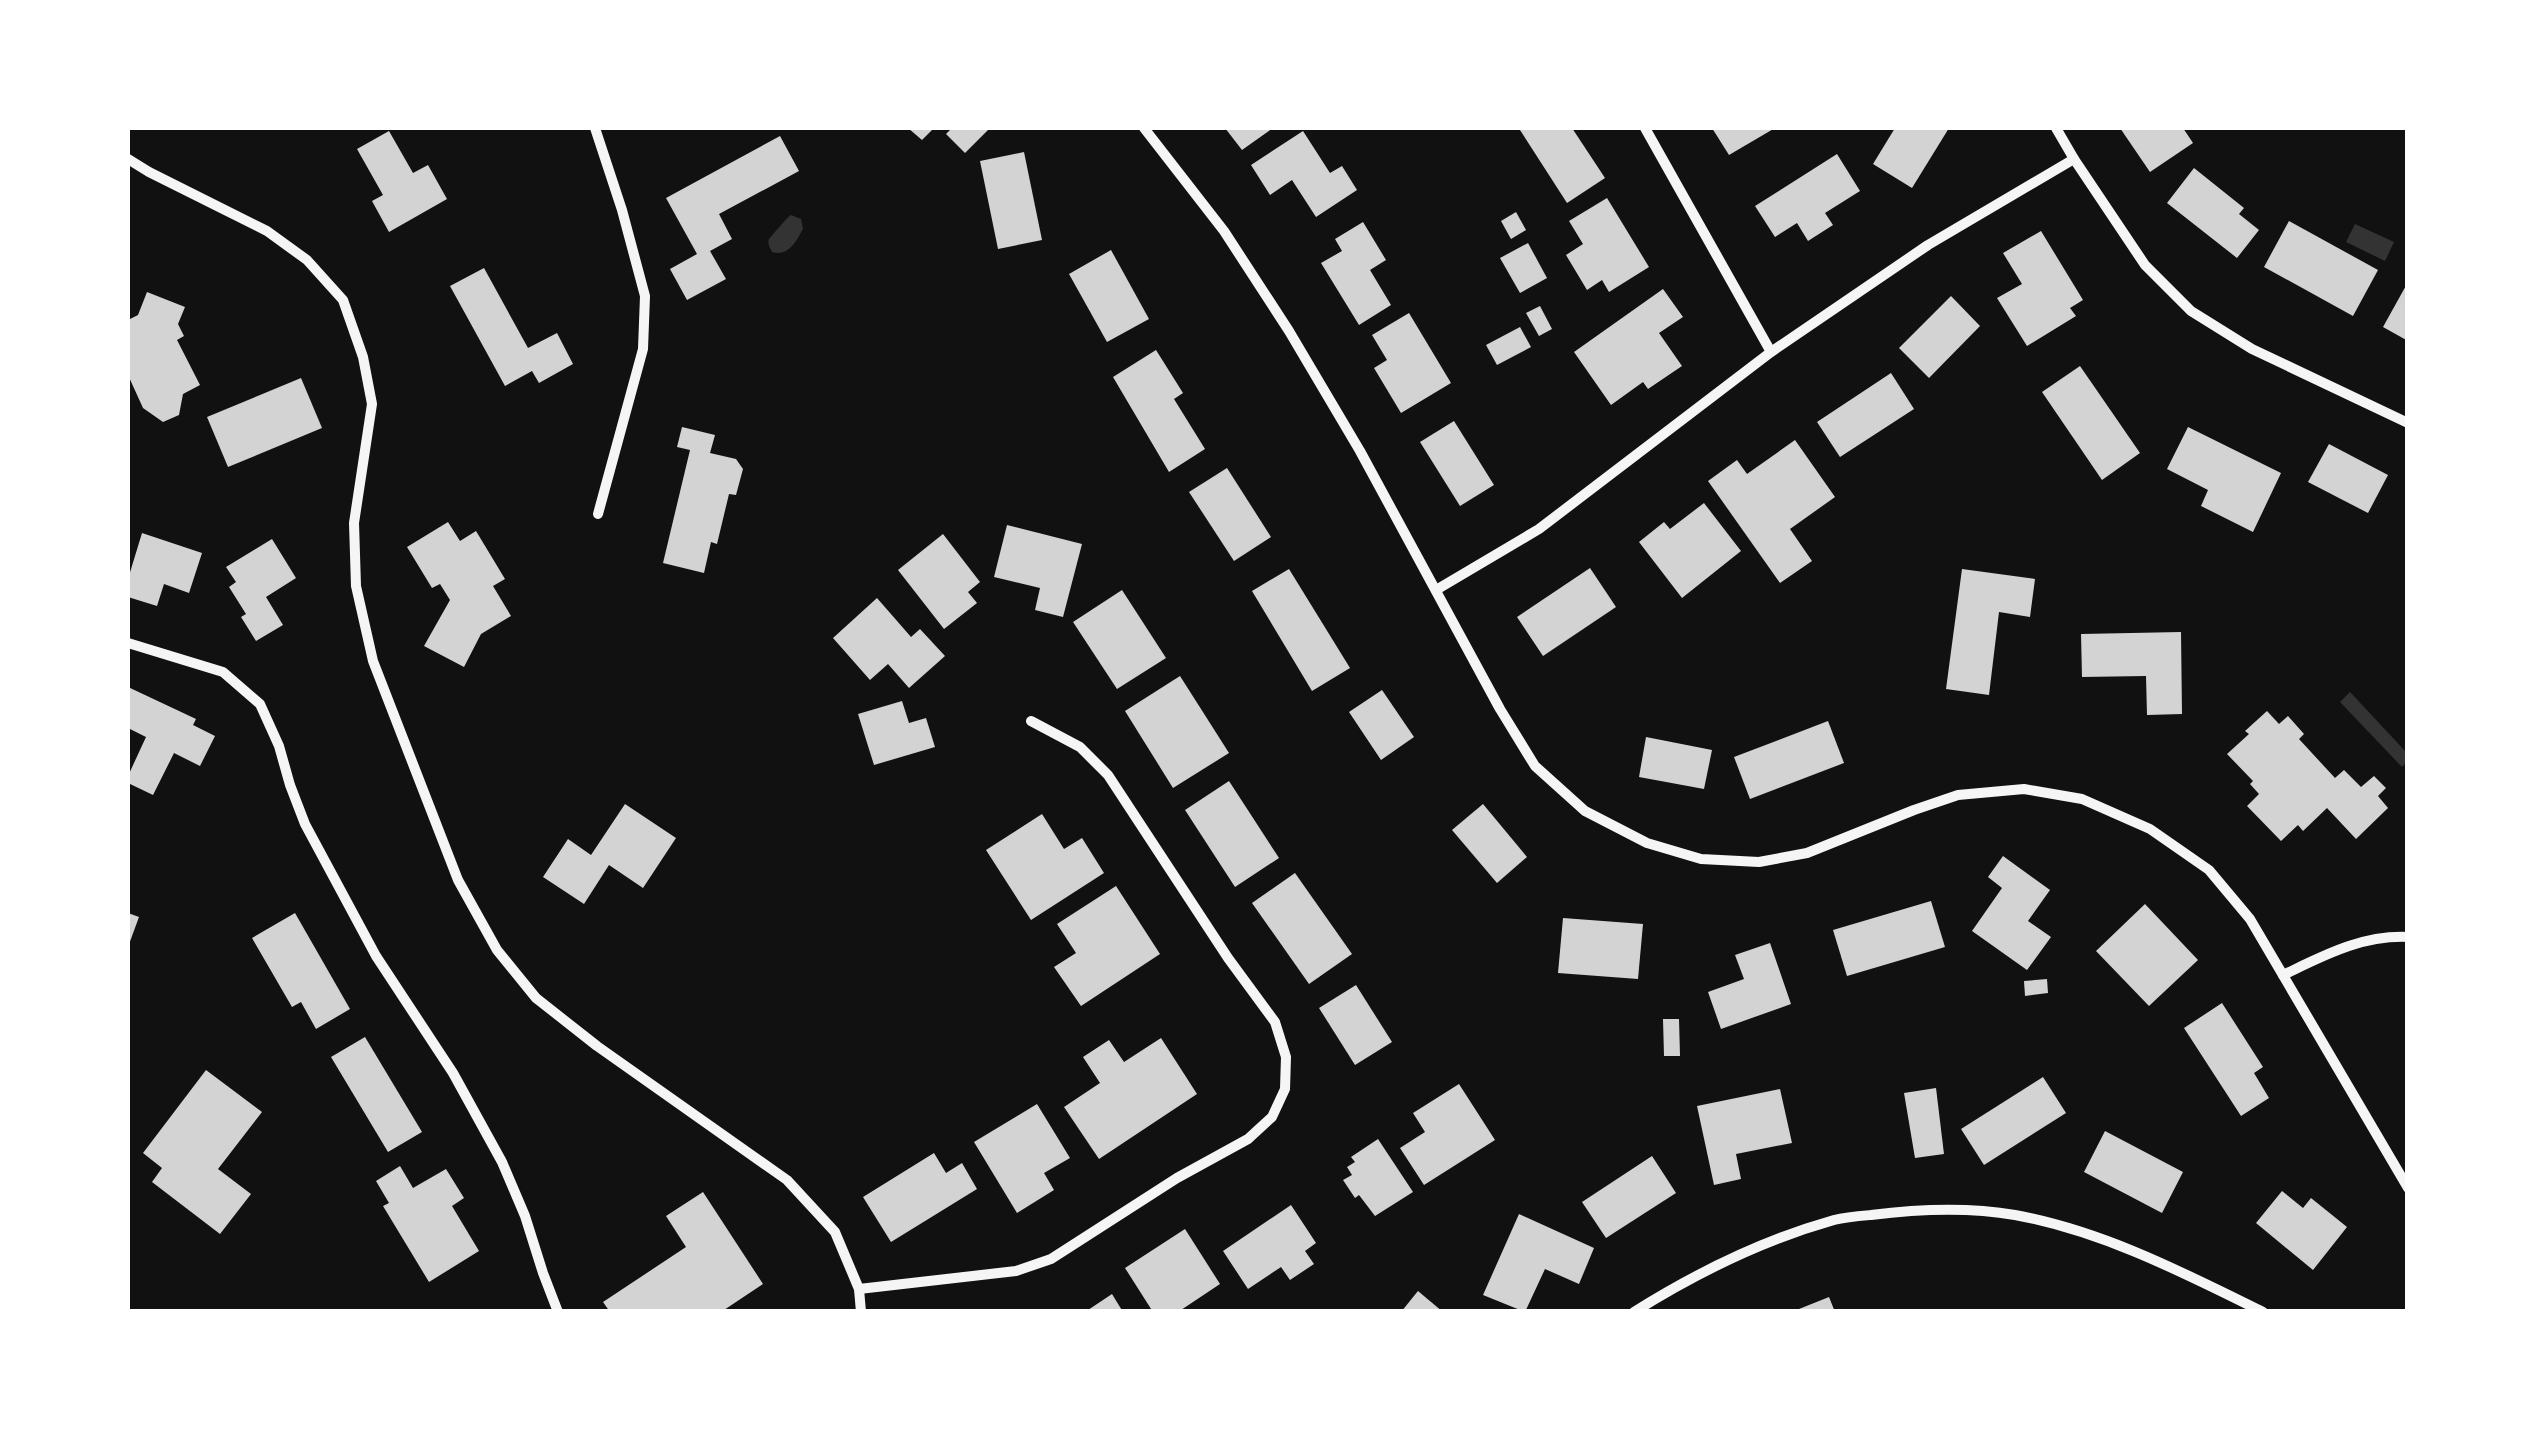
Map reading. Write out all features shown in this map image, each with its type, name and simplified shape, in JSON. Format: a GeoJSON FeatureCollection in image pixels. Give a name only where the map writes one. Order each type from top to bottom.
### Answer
{"type":"FeatureCollection","features":[{"type":"Feature","properties":{"kind":"street"},"geometry":{"type":"LineString","coordinates":[[595,128],[645,296],[644,350],[598,514]]}},
{"type":"Feature","properties":{"kind":"street"},"geometry":{"type":"LineString","coordinates":[[1144,128],[1224,231],[1290,331],[1535,766],[1585,811],[1647,843],[1701,860],[1759,862],[1806,853],[1958,795],[2024,789],[2082,799],[2150,828],[2209,870],[2250,919],[2408,1188]]}},
{"type":"Feature","properties":{"kind":"street"},"geometry":{"type":"LineString","coordinates":[[1645,128],[1771,352]]}},
{"type":"Feature","properties":{"kind":"street"},"geometry":{"type":"LineString","coordinates":[[2056,128],[2145,265],[2191,312],[2252,348],[2408,423]]}},
{"type":"Feature","properties":{"kind":"street"},"geometry":{"type":"LineString","coordinates":[[128,159],[268,231],[306,260],[343,300],[363,357],[372,404],[354,523],[356,586],[373,661],[458,880],[497,950],[536,998],[566,1022],[787,1180],[835,1232],[859,1289],[862,1312]]}},
{"type":"Feature","properties":{"kind":"street"},"geometry":{"type":"LineString","coordinates":[[1436,590],[1539,529],[1771,352],[1928,245],[2074,160]]}},
{"type":"Feature","properties":{"kind":"street"},"geometry":{"type":"LineString","coordinates":[[128,644],[223,672],[260,704],[279,746],[305,824],[376,956],[454,1073],[502,1162],[558,1312]]}},
{"type":"Feature","properties":{"kind":"street"},"geometry":{"type":"LineString","coordinates":[[859,1289],[1016,1271],[1051,1258],[1177,1178],[1248,1139],[1272,1117],[1284,1089],[1286,1057],[1275,1022],[1228,958],[1108,775],[1080,747],[1030,721]]}},
{"type":"Feature","properties":{"kind":"street"},"geometry":{"type":"LineString","coordinates":[[2282,976],[2346,945],[2387,936],[2408,937]]}},
{"type":"Feature","properties":{"kind":"street"},"geometry":{"type":"LineString","coordinates":[[1634,1312],[1677,1285],[1746,1251],[1837,1219],[1923,1208],[2014,1215],[2087,1234],[2167,1265],[2263,1312]]}},
{"type":"Feature","properties":{"kind":"shaded area"},"geometry":{"type":"Polygon","coordinates":[[[791,215],[801,219],[803,229],[787,250],[772,252],[769,239],[791,215]]]}},
{"type":"Feature","properties":{"kind":"shaded area"},"geometry":{"type":"Polygon","coordinates":[[[2355,224],[2394,242],[2385,261],[2346,242],[2355,224]]]}},
{"type":"Feature","properties":{"kind":"shaded area"},"geometry":{"type":"Polygon","coordinates":[[[2350,692],[2407,753],[2407,762],[2402,767],[2340,702],[2350,692]]]}},
{"type":"Feature","properties":{"kind":"building"},"geometry":{"type":"Polygon","coordinates":[[[908,128],[934,128],[922,140],[908,128]]]}},
{"type":"Feature","properties":{"kind":"building"},"geometry":{"type":"Polygon","coordinates":[[[952,128],[990,128],[965,153],[946,134],[952,128]]]}},
{"type":"Feature","properties":{"kind":"building"},"geometry":{"type":"Polygon","coordinates":[[[1225,128],[1273,128],[1242,150],[1225,128]]]}},
{"type":"Feature","properties":{"kind":"building"},"geometry":{"type":"Polygon","coordinates":[[[1572,128],[1605,178],[1567,203],[1520,130],[1572,128]]]}},
{"type":"Feature","properties":{"kind":"building"},"geometry":{"type":"Polygon","coordinates":[[[1712,128],[1775,128],[1729,155],[1712,128]]]}},
{"type":"Feature","properties":{"kind":"building"},"geometry":{"type":"Polygon","coordinates":[[[1895,128],[1949,128],[1912,188],[1873,164],[1895,128]]]}},
{"type":"Feature","properties":{"kind":"building"},"geometry":{"type":"Polygon","coordinates":[[[2120,128],[2183,128],[2193,143],[2150,172],[2120,128]]]}},
{"type":"Feature","properties":{"kind":"building"},"geometry":{"type":"Polygon","coordinates":[[[389,131],[413,173],[428,165],[447,199],[389,232],[372,201],[383,195],[357,149],[389,131]]]}},
{"type":"Feature","properties":{"kind":"building"},"geometry":{"type":"Polygon","coordinates":[[[1303,131],[1330,173],[1342,166],[1357,190],[1316,217],[1292,180],[1270,195],[1251,165],[1303,131]]]}},
{"type":"Feature","properties":{"kind":"building"},"geometry":{"type":"Polygon","coordinates":[[[780,136],[799,171],[719,214],[732,239],[710,251],[726,279],[687,300],[670,269],[697,254],[666,198],[780,136]]]}},
{"type":"Feature","properties":{"kind":"building"},"geometry":{"type":"Polygon","coordinates":[[[1024,152],[1042,240],[998,249],[980,161],[1024,152]]]}},
{"type":"Feature","properties":{"kind":"building"},"geometry":{"type":"Polygon","coordinates":[[[1837,154],[1860,191],[1825,213],[1833,225],[1808,241],[1797,223],[1775,237],[1755,206],[1837,154]]]}},
{"type":"Feature","properties":{"kind":"building"},"geometry":{"type":"Polygon","coordinates":[[[2194,168],[2244,208],[2239,214],[2259,230],[2237,258],[2167,203],[2194,168]]]}},
{"type":"Feature","properties":{"kind":"building"},"geometry":{"type":"Polygon","coordinates":[[[1607,198],[1649,267],[1609,292],[1602,280],[1587,290],[1566,255],[1583,244],[1569,221],[1607,198]]]}},
{"type":"Feature","properties":{"kind":"building"},"geometry":{"type":"Polygon","coordinates":[[[1516,212],[1526,230],[1511,239],[1501,221],[1516,212]]]}},
{"type":"Feature","properties":{"kind":"building"},"geometry":{"type":"Polygon","coordinates":[[[2289,221],[2378,270],[2353,316],[2264,267],[2289,221]]]}},
{"type":"Feature","properties":{"kind":"building"},"geometry":{"type":"Polygon","coordinates":[[[1363,222],[1386,260],[1370,270],[1391,305],[1359,325],[1321,263],[1342,251],[1335,239],[1363,222]]]}},
{"type":"Feature","properties":{"kind":"building"},"geometry":{"type":"Polygon","coordinates":[[[2041,231],[2083,300],[2070,308],[2076,316],[2027,346],[1997,298],[2022,284],[2003,253],[2041,231]]]}},
{"type":"Feature","properties":{"kind":"building"},"geometry":{"type":"Polygon","coordinates":[[[1528,243],[1547,278],[1520,293],[1500,258],[1528,243]]]}},
{"type":"Feature","properties":{"kind":"building"},"geometry":{"type":"Polygon","coordinates":[[[1111,250],[1149,319],[1107,342],[1069,274],[1111,250]]]}},
{"type":"Feature","properties":{"kind":"building"},"geometry":{"type":"Polygon","coordinates":[[[484,268],[528,348],[557,333],[573,364],[539,383],[532,371],[505,386],[450,286],[484,268]]]}},
{"type":"Feature","properties":{"kind":"building"},"geometry":{"type":"Polygon","coordinates":[[[2408,282],[2408,341],[2383,327],[2408,282]]]}},
{"type":"Feature","properties":{"kind":"building"},"geometry":{"type":"Polygon","coordinates":[[[1663,289],[1683,317],[1659,333],[1682,366],[1648,389],[1643,382],[1611,405],[1574,352],[1663,289]]]}},
{"type":"Feature","properties":{"kind":"building"},"geometry":{"type":"Polygon","coordinates":[[[147,292],[185,307],[178,324],[184,336],[177,340],[200,385],[183,394],[179,415],[163,422],[143,408],[128,375],[128,320],[138,315],[147,292]]]}},
{"type":"Feature","properties":{"kind":"building"},"geometry":{"type":"Polygon","coordinates":[[[1951,296],[1980,326],[1929,378],[1899,348],[1951,296]]]}},
{"type":"Feature","properties":{"kind":"building"},"geometry":{"type":"Polygon","coordinates":[[[1540,306],[1552,329],[1539,336],[1526,313],[1540,306]]]}},
{"type":"Feature","properties":{"kind":"building"},"geometry":{"type":"Polygon","coordinates":[[[1409,313],[1451,383],[1401,413],[1374,368],[1387,360],[1372,335],[1409,313]]]}},
{"type":"Feature","properties":{"kind":"building"},"geometry":{"type":"Polygon","coordinates":[[[1520,327],[1531,347],[1497,365],[1486,345],[1520,327]]]}},
{"type":"Feature","properties":{"kind":"building"},"geometry":{"type":"Polygon","coordinates":[[[1156,350],[1183,393],[1174,399],[1205,449],[1169,472],[1113,377],[1156,350]]]}},
{"type":"Feature","properties":{"kind":"building"},"geometry":{"type":"Polygon","coordinates":[[[2080,366],[2140,453],[2102,480],[2042,392],[2080,366]]]}},
{"type":"Feature","properties":{"kind":"building"},"geometry":{"type":"Polygon","coordinates":[[[1891,373],[1914,409],[1840,457],[1817,422],[1891,373]]]}},
{"type":"Feature","properties":{"kind":"building"},"geometry":{"type":"Polygon","coordinates":[[[301,378],[322,428],[228,467],[207,417],[301,378]]]}},
{"type":"Feature","properties":{"kind":"building"},"geometry":{"type":"Polygon","coordinates":[[[1454,421],[1494,485],[1460,506],[1420,442],[1454,421]]]}},
{"type":"Feature","properties":{"kind":"building"},"geometry":{"type":"Polygon","coordinates":[[[682,427],[715,435],[710,453],[736,459],[743,469],[736,495],[729,494],[717,544],[711,542],[704,573],[663,563],[690,450],[677,447],[682,427]]]}},
{"type":"Feature","properties":{"kind":"building"},"geometry":{"type":"Polygon","coordinates":[[[2188,427],[2281,473],[2253,532],[2201,506],[2208,490],[2167,469],[2188,427]]]}},
{"type":"Feature","properties":{"kind":"building"},"geometry":{"type":"Polygon","coordinates":[[[1795,440],[1835,497],[1790,529],[1812,561],[1780,583],[1708,481],[1737,460],[1747,474],[1795,440]]]}},
{"type":"Feature","properties":{"kind":"building"},"geometry":{"type":"Polygon","coordinates":[[[2329,444],[2388,475],[2368,513],[2308,482],[2329,444]]]}},
{"type":"Feature","properties":{"kind":"building"},"geometry":{"type":"Polygon","coordinates":[[[1227,468],[1271,537],[1234,561],[1189,492],[1227,468]]]}},
{"type":"Feature","properties":{"kind":"building"},"geometry":{"type":"Polygon","coordinates":[[[1704,503],[1741,551],[1682,598],[1639,542],[1664,522],[1670,529],[1704,503]]]}},
{"type":"Feature","properties":{"kind":"building"},"geometry":{"type":"Polygon","coordinates":[[[448,522],[460,541],[476,531],[505,579],[493,586],[511,616],[481,634],[464,667],[424,646],[450,600],[440,584],[432,588],[407,547],[448,522]]]}},
{"type":"Feature","properties":{"kind":"building"},"geometry":{"type":"Polygon","coordinates":[[[1007,525],[1082,544],[1063,617],[1035,610],[1040,588],[994,577],[1007,525]]]}},
{"type":"Feature","properties":{"kind":"building"},"geometry":{"type":"Polygon","coordinates":[[[142,533],[202,553],[189,593],[164,584],[157,606],[128,597],[128,579],[142,533]]]}},
{"type":"Feature","properties":{"kind":"building"},"geometry":{"type":"Polygon","coordinates":[[[943,534],[980,582],[968,592],[977,603],[944,629],[898,570],[943,534]]]}},
{"type":"Feature","properties":{"kind":"building"},"geometry":{"type":"Polygon","coordinates":[[[272,539],[296,578],[266,597],[283,625],[256,641],[241,617],[246,614],[229,587],[236,582],[226,567],[272,539]]]}},
{"type":"Feature","properties":{"kind":"building"},"geometry":{"type":"Polygon","coordinates":[[[1590,568],[1616,607],[1543,656],[1517,617],[1590,568]]]}},
{"type":"Feature","properties":{"kind":"building"},"geometry":{"type":"Polygon","coordinates":[[[1289,569],[1350,668],[1312,691],[1252,591],[1289,569]]]}},
{"type":"Feature","properties":{"kind":"building"},"geometry":{"type":"Polygon","coordinates":[[[1962,569],[2035,579],[2030,617],[1999,612],[1989,695],[1946,689],[1962,569]]]}},
{"type":"Feature","properties":{"kind":"building"},"geometry":{"type":"Polygon","coordinates":[[[1122,590],[1166,658],[1117,689],[1073,622],[1122,590]]]}},
{"type":"Feature","properties":{"kind":"building"},"geometry":{"type":"Polygon","coordinates":[[[877,598],[911,637],[920,629],[945,656],[909,688],[888,664],[870,680],[833,638],[877,598]]]}},
{"type":"Feature","properties":{"kind":"building"},"geometry":{"type":"Polygon","coordinates":[[[2181,632],[2182,714],[2147,715],[2146,676],[2082,677],[2081,634],[2181,632]]]}},
{"type":"Feature","properties":{"kind":"building"},"geometry":{"type":"Polygon","coordinates":[[[1180,676],[1229,753],[1173,788],[1125,711],[1180,676]]]}},
{"type":"Feature","properties":{"kind":"building"},"geometry":{"type":"Polygon","coordinates":[[[128,687],[196,719],[193,725],[215,736],[200,766],[174,753],[153,795],[128,783],[146,737],[128,728],[128,687]]]}},
{"type":"Feature","properties":{"kind":"building"},"geometry":{"type":"Polygon","coordinates":[[[1382,690],[1414,737],[1381,760],[1349,712],[1382,690]]]}},
{"type":"Feature","properties":{"kind":"building"},"geometry":{"type":"Polygon","coordinates":[[[902,701],[909,723],[926,718],[935,747],[874,765],[858,714],[902,701]]]}},
{"type":"Feature","properties":{"kind":"building"},"geometry":{"type":"Polygon","coordinates":[[[2267,711],[2279,724],[2288,716],[2304,734],[2299,739],[2335,778],[2344,770],[2361,787],[2374,776],[2386,788],[2378,796],[2388,808],[2356,839],[2327,808],[2303,831],[2298,825],[2281,841],[2247,806],[2259,794],[2250,784],[2253,781],[2227,754],[2267,711]]]}},
{"type":"Feature","properties":{"kind":"building"},"geometry":{"type":"Polygon","coordinates":[[[1828,721],[1844,763],[1750,799],[1734,757],[1828,721]]]}},
{"type":"Feature","properties":{"kind":"building"},"geometry":{"type":"Polygon","coordinates":[[[1646,737],[1712,750],[1704,789],[1639,777],[1646,737]]]}},
{"type":"Feature","properties":{"kind":"building"},"geometry":{"type":"Polygon","coordinates":[[[1229,781],[1279,858],[1235,887],[1185,810],[1229,781]]]}},
{"type":"Feature","properties":{"kind":"building"},"geometry":{"type":"Polygon","coordinates":[[[625,804],[676,838],[643,888],[609,865],[584,904],[543,877],[568,839],[591,855],[625,804]]]}},
{"type":"Feature","properties":{"kind":"building"},"geometry":{"type":"Polygon","coordinates":[[[1483,804],[1527,857],[1497,883],[1452,830],[1483,804]]]}},
{"type":"Feature","properties":{"kind":"building"},"geometry":{"type":"Polygon","coordinates":[[[1042,814],[1064,849],[1082,838],[1104,873],[1031,920],[986,850],[1042,814]]]}},
{"type":"Feature","properties":{"kind":"building"},"geometry":{"type":"Polygon","coordinates":[[[2003,856],[2050,890],[2028,921],[2051,937],[2027,970],[1972,931],[2002,888],[1988,877],[2003,856]]]}},
{"type":"Feature","properties":{"kind":"building"},"geometry":{"type":"Polygon","coordinates":[[[1295,873],[1352,954],[1309,984],[1252,903],[1295,873]]]}},
{"type":"Feature","properties":{"kind":"building"},"geometry":{"type":"Polygon","coordinates":[[[1116,886],[1160,954],[1081,1006],[1054,967],[1076,953],[1057,924],[1116,886]]]}},
{"type":"Feature","properties":{"kind":"building"},"geometry":{"type":"Polygon","coordinates":[[[1931,901],[1945,947],[1847,976],[1833,930],[1931,901]]]}},
{"type":"Feature","properties":{"kind":"building"},"geometry":{"type":"Polygon","coordinates":[[[2145,904],[2198,960],[2149,1006],[2096,951],[2145,904]]]}},
{"type":"Feature","properties":{"kind":"building"},"geometry":{"type":"Polygon","coordinates":[[[128,913],[139,917],[128,947],[128,913]]]}},
{"type":"Feature","properties":{"kind":"building"},"geometry":{"type":"Polygon","coordinates":[[[295,913],[350,1009],[316,1029],[301,1002],[292,1007],[252,938],[295,913]]]}},
{"type":"Feature","properties":{"kind":"building"},"geometry":{"type":"Polygon","coordinates":[[[1563,918],[1643,924],[1638,979],[1558,973],[1563,918]]]}},
{"type":"Feature","properties":{"kind":"building"},"geometry":{"type":"Polygon","coordinates":[[[1770,943],[1791,1004],[1721,1029],[1708,992],[1744,979],[1735,955],[1770,943]]]}},
{"type":"Feature","properties":{"kind":"building"},"geometry":{"type":"Polygon","coordinates":[[[2047,979],[2048,993],[2025,996],[2024,981],[2047,979]]]}},
{"type":"Feature","properties":{"kind":"building"},"geometry":{"type":"Polygon","coordinates":[[[1356,985],[1392,1042],[1355,1065],[1319,1008],[1356,985]]]}},
{"type":"Feature","properties":{"kind":"building"},"geometry":{"type":"Polygon","coordinates":[[[2222,1003],[2263,1067],[2254,1073],[2269,1098],[2241,1116],[2184,1028],[2222,1003]]]}},
{"type":"Feature","properties":{"kind":"building"},"geometry":{"type":"Polygon","coordinates":[[[1663,1019],[1679,1019],[1680,1056],[1664,1056],[1663,1019]]]}},
{"type":"Feature","properties":{"kind":"building"},"geometry":{"type":"Polygon","coordinates":[[[365,1037],[422,1132],[388,1152],[331,1057],[365,1037]]]}},
{"type":"Feature","properties":{"kind":"building"},"geometry":{"type":"Polygon","coordinates":[[[1161,1038],[1197,1094],[1099,1159],[1064,1107],[1100,1083],[1083,1057],[1109,1040],[1124,1062],[1161,1038]]]}},
{"type":"Feature","properties":{"kind":"building"},"geometry":{"type":"Polygon","coordinates":[[[206,1070],[262,1112],[218,1169],[251,1194],[220,1234],[152,1182],[162,1168],[143,1153],[206,1070]]]}},
{"type":"Feature","properties":{"kind":"building"},"geometry":{"type":"Polygon","coordinates":[[[2043,1077],[2066,1113],[1984,1165],[1961,1129],[2043,1077]]]}},
{"type":"Feature","properties":{"kind":"building"},"geometry":{"type":"Polygon","coordinates":[[[1459,1084],[1495,1140],[1424,1185],[1400,1148],[1425,1132],[1413,1113],[1459,1084]]]}},
{"type":"Feature","properties":{"kind":"building"},"geometry":{"type":"Polygon","coordinates":[[[1936,1088],[1944,1154],[1915,1158],[1904,1093],[1936,1088]]]}},
{"type":"Feature","properties":{"kind":"building"},"geometry":{"type":"Polygon","coordinates":[[[1780,1089],[1792,1143],[1736,1154],[1741,1179],[1714,1185],[1697,1106],[1780,1089]]]}},
{"type":"Feature","properties":{"kind":"building"},"geometry":{"type":"Polygon","coordinates":[[[1037,1104],[1070,1158],[1044,1173],[1054,1190],[1017,1213],[974,1142],[1037,1104]]]}},
{"type":"Feature","properties":{"kind":"building"},"geometry":{"type":"Polygon","coordinates":[[[2105,1131],[2183,1172],[2162,1213],[2084,1172],[2105,1131]]]}},
{"type":"Feature","properties":{"kind":"building"},"geometry":{"type":"Polygon","coordinates":[[[1378,1139],[1413,1192],[1375,1216],[1343,1180],[1352,1175],[1347,1167],[1355,1162],[1351,1157],[1378,1139]]]}},
{"type":"Feature","properties":{"kind":"building"},"geometry":{"type":"Polygon","coordinates":[[[934,1153],[946,1173],[962,1163],[977,1189],[891,1242],[863,1197],[934,1153]]]}},
{"type":"Feature","properties":{"kind":"building"},"geometry":{"type":"Polygon","coordinates":[[[1652,1156],[1676,1193],[1606,1238],[1582,1202],[1652,1156]]]}},
{"type":"Feature","properties":{"kind":"building"},"geometry":{"type":"Polygon","coordinates":[[[400,1166],[413,1188],[446,1169],[464,1198],[452,1206],[479,1251],[429,1282],[383,1206],[389,1203],[376,1181],[400,1166]]]}},
{"type":"Feature","properties":{"kind":"building"},"geometry":{"type":"Polygon","coordinates":[[[2282,1191],[2303,1208],[2311,1198],[2347,1227],[2313,1270],[2256,1223],[2282,1191]]]}},
{"type":"Feature","properties":{"kind":"building"},"geometry":{"type":"Polygon","coordinates":[[[703,1192],[763,1284],[721,1312],[610,1312],[603,1302],[686,1247],[666,1216],[703,1192]]]}},
{"type":"Feature","properties":{"kind":"building"},"geometry":{"type":"Polygon","coordinates":[[[1291,1205],[1316,1243],[1305,1251],[1314,1264],[1290,1280],[1281,1267],[1248,1289],[1223,1251],[1291,1205]]]}},
{"type":"Feature","properties":{"kind":"building"},"geometry":{"type":"Polygon","coordinates":[[[1519,1214],[1594,1248],[1579,1284],[1545,1269],[1525,1312],[1483,1295],[1519,1214]]]}},
{"type":"Feature","properties":{"kind":"building"},"geometry":{"type":"Polygon","coordinates":[[[1185,1229],[1220,1284],[1178,1312],[1153,1312],[1125,1268],[1185,1229]]]}},
{"type":"Feature","properties":{"kind":"building"},"geometry":{"type":"Polygon","coordinates":[[[1418,1291],[1443,1312],[1401,1312],[1418,1291]]]}},
{"type":"Feature","properties":{"kind":"building"},"geometry":{"type":"Polygon","coordinates":[[[1112,1294],[1123,1312],[1085,1312],[1112,1294]]]}},
{"type":"Feature","properties":{"kind":"building"},"geometry":{"type":"Polygon","coordinates":[[[1829,1297],[1835,1312],[1794,1312],[1794,1311],[1829,1297]]]}}]}
